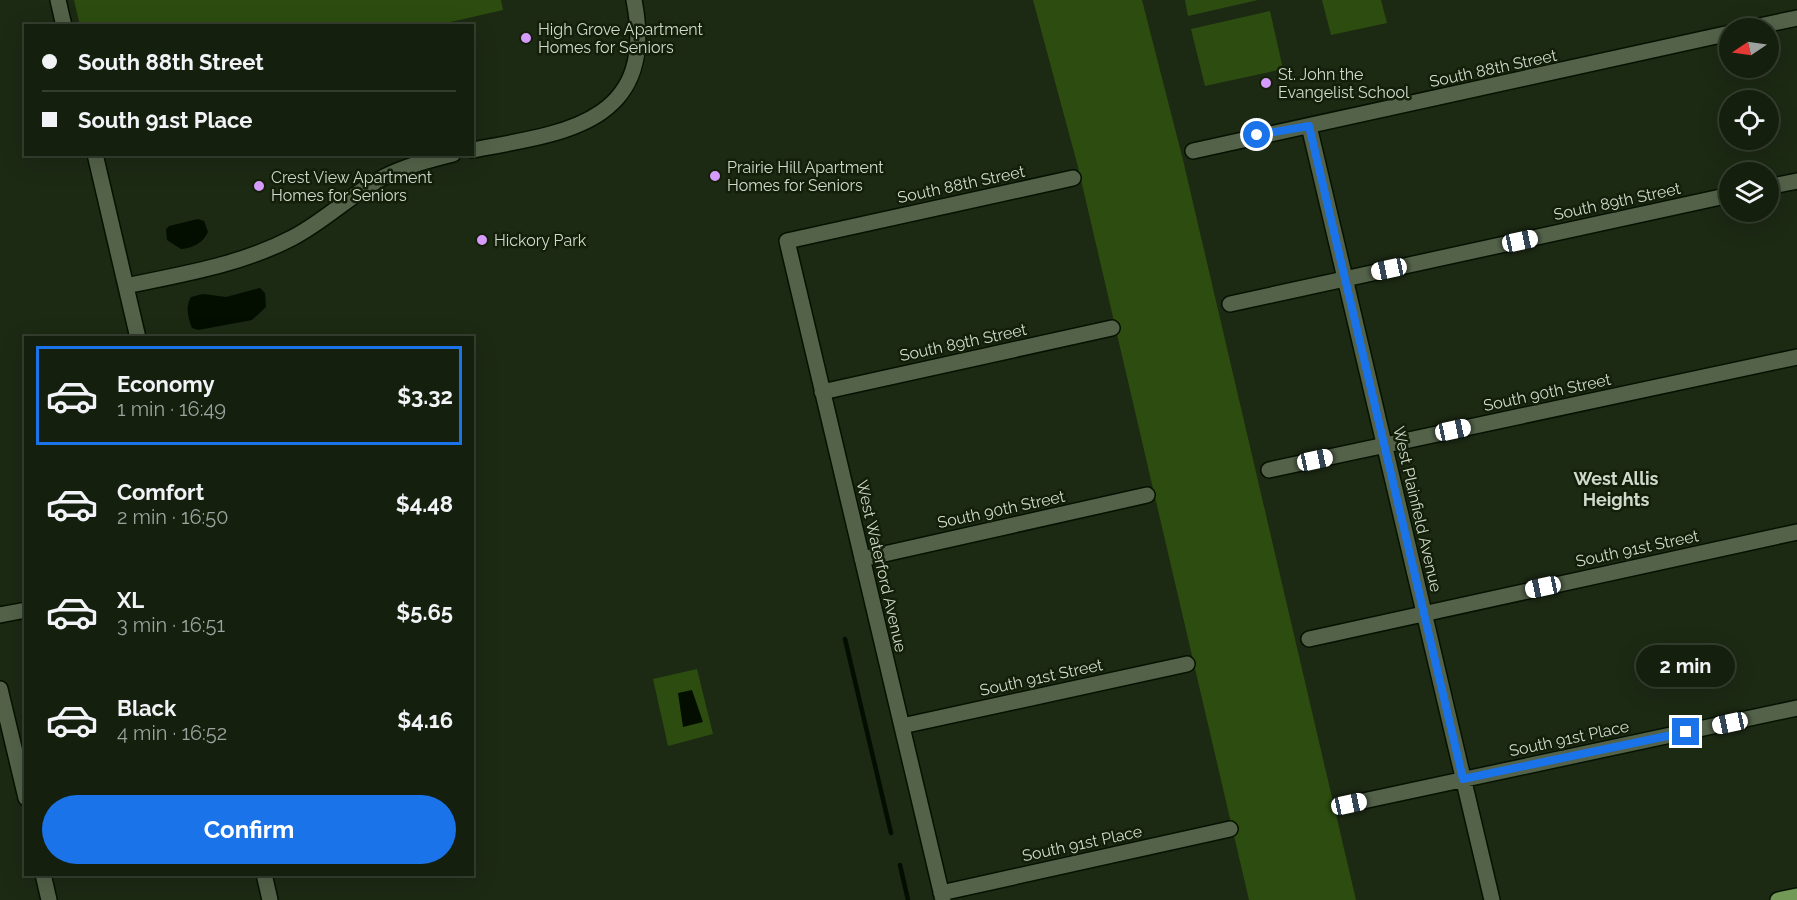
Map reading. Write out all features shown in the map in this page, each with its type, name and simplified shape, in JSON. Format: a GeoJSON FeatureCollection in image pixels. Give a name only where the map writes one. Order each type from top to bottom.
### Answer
{"type":"FeatureCollection","features":[{"type":"Feature","properties":{"kind":"main road"},"geometry":{"type":"LineString","coordinates":[[1778,900],[1797,896]]}},
{"type":"Feature","properties":{"kind":"street"},"geometry":{"type":"LineString","coordinates":[[58,0],[64,24]]}},
{"type":"Feature","properties":{"kind":"street"},"geometry":{"type":"LineString","coordinates":[[474,150],[556,134],[581,125],[611,104],[622,92],[639,55],[634,0]]}},
{"type":"Feature","properties":{"kind":"street"},"geometry":{"type":"LineString","coordinates":[[1779,22],[1797,18]]}},
{"type":"Feature","properties":{"kind":"street","name":"South 88th Street"},"geometry":{"type":"LineString","coordinates":[[1193,151],[1278,130],[1309,126],[1719,35]]}},
{"type":"Feature","properties":{"kind":"street","name":"West Plainfield Avenue"},"geometry":{"type":"LineString","coordinates":[[1309,126],[1492,900]]}},
{"type":"Feature","properties":{"kind":"street"},"geometry":{"type":"LineString","coordinates":[[95,156],[138,336]]}},
{"type":"Feature","properties":{"kind":"street"},"geometry":{"type":"LineString","coordinates":[[126,286],[219,267],[266,251],[295,236],[383,177],[408,166],[446,156]]}},
{"type":"Feature","properties":{"kind":"street","name":"South 88th Street"},"geometry":{"type":"LineString","coordinates":[[787,241],[1073,178]]}},
{"type":"Feature","properties":{"kind":"street"},"geometry":{"type":"LineString","coordinates":[[1779,185],[1797,181]]}},
{"type":"Feature","properties":{"kind":"street","name":"South 89th Street"},"geometry":{"type":"LineString","coordinates":[[1230,304],[1719,197]]}},
{"type":"Feature","properties":{"kind":"street","name":"West Waterford Avenue"},"geometry":{"type":"LineString","coordinates":[[787,241],[942,896]]}},
{"type":"Feature","properties":{"kind":"street","name":"South 89th Street"},"geometry":{"type":"LineString","coordinates":[[822,392],[1112,328]]}},
{"type":"Feature","properties":{"kind":"street","name":"South 90th Street"},"geometry":{"type":"LineString","coordinates":[[1269,470],[1797,357]]}},
{"type":"Feature","properties":{"kind":"street","name":"South 90th Street"},"geometry":{"type":"LineString","coordinates":[[862,559],[1148,495]]}},
{"type":"Feature","properties":{"kind":"street","name":"South 91st Street"},"geometry":{"type":"LineString","coordinates":[[1309,639],[1797,532]]}},
{"type":"Feature","properties":{"kind":"street"},"geometry":{"type":"LineString","coordinates":[[0,615],[24,610]]}},
{"type":"Feature","properties":{"kind":"street","name":"South 91st Street"},"geometry":{"type":"LineString","coordinates":[[902,726],[1187,664]]}},
{"type":"Feature","properties":{"kind":"street"},"geometry":{"type":"LineString","coordinates":[[0,689],[24,790]]}},
{"type":"Feature","properties":{"kind":"street","name":"South 91st Place"},"geometry":{"type":"LineString","coordinates":[[1349,804],[1797,708]]}},
{"type":"Feature","properties":{"kind":"street","name":"South 91st Place"},"geometry":{"type":"LineString","coordinates":[[942,896],[1230,829]]}},
{"type":"Feature","properties":{"kind":"street"},"geometry":{"type":"LineString","coordinates":[[44,876],[50,900]]}},
{"type":"Feature","properties":{"kind":"street"},"geometry":{"type":"LineString","coordinates":[[264,876],[270,900]]}},
{"type":"Feature","properties":{"kind":"green space"},"geometry":{"type":"Polygon","coordinates":[[[74,0],[501,0],[503,10],[442,24],[80,24],[74,0]]]}},
{"type":"Feature","properties":{"kind":"green space"},"geometry":{"type":"Polygon","coordinates":[[[1033,0],[1142,0],[1183,160],[1356,900],[1249,900],[1078,167],[1033,0]]]}},
{"type":"Feature","properties":{"kind":"green space"},"geometry":{"type":"Polygon","coordinates":[[[1185,0],[1258,0],[1188,16],[1185,0]]]}},
{"type":"Feature","properties":{"kind":"green space"},"geometry":{"type":"Polygon","coordinates":[[[1322,0],[1381,0],[1387,23],[1331,35],[1322,0]]]}},
{"type":"Feature","properties":{"kind":"green space"},"geometry":{"type":"Polygon","coordinates":[[[1270,11],[1283,69],[1205,86],[1191,29],[1270,11]]]}},
{"type":"Feature","properties":{"kind":"green space"},"geometry":{"type":"Polygon","coordinates":[[[697,669],[713,734],[668,746],[653,679],[697,669]]]}},
{"type":"Feature","properties":{"kind":"shaded area"},"geometry":{"type":"Polygon","coordinates":[[[198,219],[204,221],[208,232],[197,244],[181,249],[167,240],[166,229],[169,226],[198,219]]]}},
{"type":"Feature","properties":{"kind":"shaded area"},"geometry":{"type":"Polygon","coordinates":[[[260,288],[265,293],[266,307],[252,320],[198,330],[192,328],[188,312],[191,297],[203,294],[226,297],[260,288]]]}},
{"type":"Feature","properties":{"kind":"shaded area"},"geometry":{"type":"Polygon","coordinates":[[[692,690],[703,722],[683,727],[678,693],[692,690]]]}},
{"type":"Feature","properties":{"kind":"waterway"},"geometry":{"type":"LineString","coordinates":[[845,639],[891,833]]}},
{"type":"Feature","properties":{"kind":"waterway"},"geometry":{"type":"LineString","coordinates":[[900,865],[908,900]]}},
{"type":"Feature","properties":{"kind":"place","name":"High Grove Apartment Homes for Seniors"},"geometry":{"type":"Point","coordinates":[526,38]}},
{"type":"Feature","properties":{"kind":"place","name":"St. John the Evangelist School"},"geometry":{"type":"Point","coordinates":[1266,83]}},
{"type":"Feature","properties":{"kind":"place","name":"Prairie Hill Apartment Homes for Seniors"},"geometry":{"type":"Point","coordinates":[715,176]}},
{"type":"Feature","properties":{"kind":"place","name":"Crest View Apartment Homes for Seniors"},"geometry":{"type":"Point","coordinates":[259,186]}},
{"type":"Feature","properties":{"kind":"place","name":"Hickory Park"},"geometry":{"type":"Point","coordinates":[482,240]}},
{"type":"Feature","properties":{"kind":"district","name":"West Allis Heights"},"geometry":{"type":"Point","coordinates":[1616,489]}},
{"type":"Feature","properties":{"kind":"route"},"geometry":{"type":"LineString","coordinates":[[1257,135],[1309,126],[1463,779],[1686,732]]}}]}
